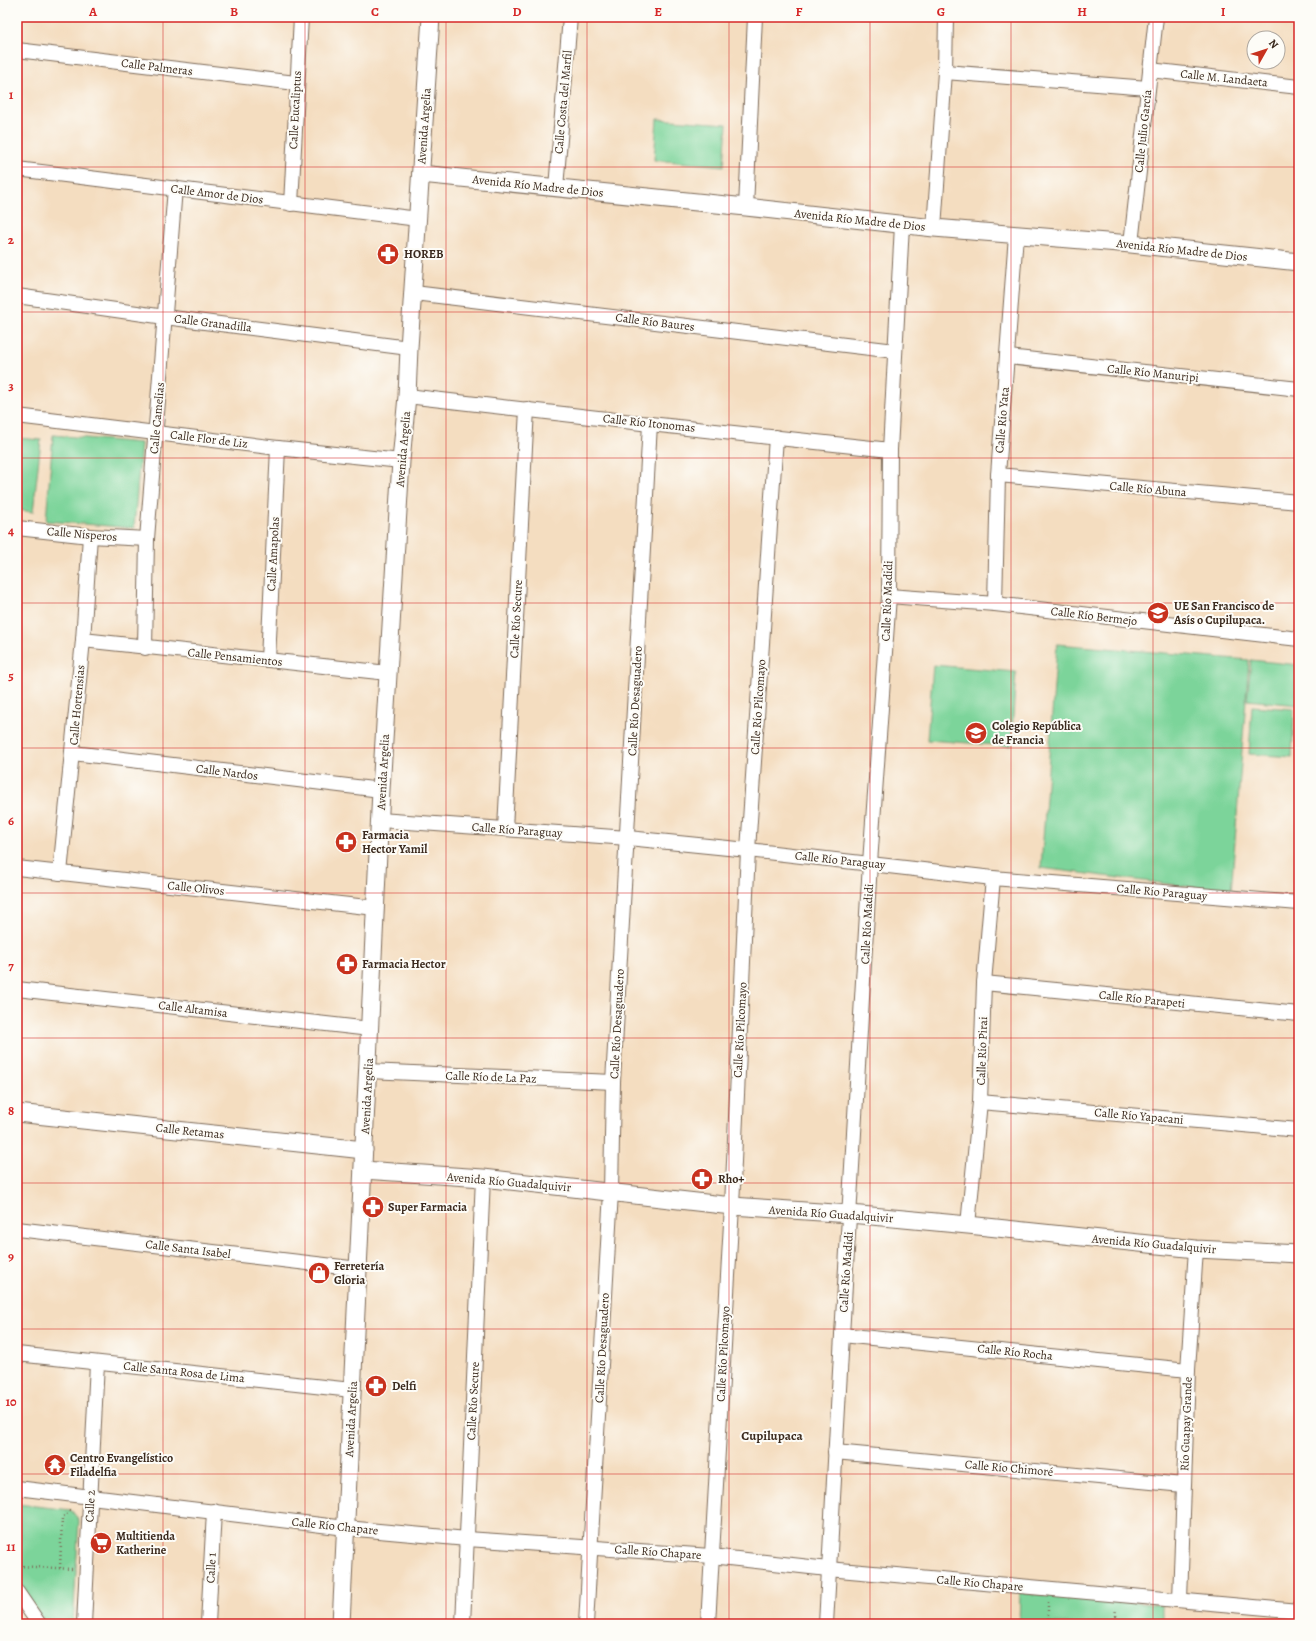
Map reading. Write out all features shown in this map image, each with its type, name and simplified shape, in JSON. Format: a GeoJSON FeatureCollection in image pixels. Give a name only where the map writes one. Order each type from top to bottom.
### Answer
{"type":"FeatureCollection","features":[{"type":"Feature","properties":{"kind":"street","name":"Calle Eucaliptus"},"geometry":{"type":"LineString","coordinates":[[291,204],[296,83],[301,17]]}},
{"type":"Feature","properties":{"kind":"street","name":"Avenida Argelia"},"geometry":{"type":"LineString","coordinates":[[341,1624],[381,790],[401,461],[414,293],[431,17]]}},
{"type":"Feature","properties":{"kind":"street","name":"Calle Costa del Marfil"},"geometry":{"type":"LineString","coordinates":[[556,188],[570,17]]}},
{"type":"Feature","properties":{"kind":"street"},"geometry":{"type":"LineString","coordinates":[[746,207],[755,17]]}},
{"type":"Feature","properties":{"kind":"street"},"geometry":{"type":"LineString","coordinates":[[934,228],[945,72],[946,17]]}},
{"type":"Feature","properties":{"kind":"street","name":"Calle Julio García"},"geometry":{"type":"LineString","coordinates":[[1132,244],[1156,17]]}},
{"type":"Feature","properties":{"kind":"street","name":"Calle Palmeras"},"geometry":{"type":"LineString","coordinates":[[17,50],[296,83]]}},
{"type":"Feature","properties":{"kind":"street","name":"Calle M. Landaeta"},"geometry":{"type":"LineString","coordinates":[[1150,70],[1299,86]]}},
{"type":"Feature","properties":{"kind":"street"},"geometry":{"type":"LineString","coordinates":[[945,72],[1148,88]]}},
{"type":"Feature","properties":{"kind":"street","name":"Calle Amor de Dios"},"geometry":{"type":"LineString","coordinates":[[17,168],[418,219]]}},
{"type":"Feature","properties":{"kind":"street","name":"Avenida Río Madre de Dios"},"geometry":{"type":"LineString","coordinates":[[421,174],[746,207],[902,225],[1132,244],[1299,262]]}},
{"type":"Feature","properties":{"kind":"street","name":"Calle Camelias"},"geometry":{"type":"LineString","coordinates":[[145,648],[147,539],[176,188]]}},
{"type":"Feature","properties":{"kind":"street","name":"Calle Río Madidi"},"geometry":{"type":"LineString","coordinates":[[826,1624],[870,863],[889,596],[890,450],[902,225]]}},
{"type":"Feature","properties":{"kind":"street","name":"Calle Río Yata"},"geometry":{"type":"LineString","coordinates":[[995,604],[998,475],[1016,235]]}},
{"type":"Feature","properties":{"kind":"street","name":"Calle Río Baures"},"geometry":{"type":"LineString","coordinates":[[414,293],[896,351]]}},
{"type":"Feature","properties":{"kind":"street","name":"Calle Granadilla"},"geometry":{"type":"LineString","coordinates":[[17,296],[165,317],[409,348]]}},
{"type":"Feature","properties":{"kind":"street","name":"Calle Río Manuripi"},"geometry":{"type":"LineString","coordinates":[[1008,357],[1299,389]]}},
{"type":"Feature","properties":{"kind":"street","name":"Calle Río Itonomas"},"geometry":{"type":"LineString","coordinates":[[407,396],[890,450]]}},
{"type":"Feature","properties":{"kind":"street","name":"Calle Río Secure"},"geometry":{"type":"LineString","coordinates":[[505,829],[527,409]]}},
{"type":"Feature","properties":{"kind":"street","name":"Calle Flor de Liz"},"geometry":{"type":"LineString","coordinates":[[17,416],[278,448],[401,461]]}},
{"type":"Feature","properties":{"kind":"street","name":"Calle Río Desaguadero"},"geometry":{"type":"LineString","coordinates":[[586,1624],[611,1192],[613,1082],[628,838],[650,424]]}},
{"type":"Feature","properties":{"kind":"street","name":"Calle Río Pilcomayo"},"geometry":{"type":"LineString","coordinates":[[708,1624],[732,1206],[748,850],[776,437]]}},
{"type":"Feature","properties":{"kind":"street","name":"Calle Amapolas"},"geometry":{"type":"LineString","coordinates":[[268,660],[278,448]]}},
{"type":"Feature","properties":{"kind":"street","name":"Calle Río Abuna"},"geometry":{"type":"LineString","coordinates":[[998,475],[1299,502]]}},
{"type":"Feature","properties":{"kind":"street","name":"Calle Nísperos"},"geometry":{"type":"LineString","coordinates":[[17,528],[90,536],[147,539]]}},
{"type":"Feature","properties":{"kind":"street","name":"Calle Hortensias"},"geometry":{"type":"LineString","coordinates":[[60,873],[73,753],[90,536]]}},
{"type":"Feature","properties":{"kind":"street","name":"Calle Río Bermejo"},"geometry":{"type":"LineString","coordinates":[[889,596],[995,604],[1299,639]]}},
{"type":"Feature","properties":{"kind":"street","name":"Calle Pensamientos"},"geometry":{"type":"LineString","coordinates":[[83,640],[145,648],[388,673]]}},
{"type":"Feature","properties":{"kind":"street","name":"Calle Nardos"},"geometry":{"type":"LineString","coordinates":[[73,753],[381,790]]}},
{"type":"Feature","properties":{"kind":"street","name":"Calle Río Paraguay"},"geometry":{"type":"LineString","coordinates":[[380,820],[628,838],[870,863],[992,878],[1299,903]]}},
{"type":"Feature","properties":{"kind":"street","name":"Calle Olivos"},"geometry":{"type":"LineString","coordinates":[[17,868],[376,908]]}},
{"type":"Feature","properties":{"kind":"street","name":"Calle Río Pirai"},"geometry":{"type":"LineString","coordinates":[[968,1225],[980,1102],[984,983],[992,878]]}},
{"type":"Feature","properties":{"kind":"street","name":"Calle Río Parapeti"},"geometry":{"type":"LineString","coordinates":[[984,983],[1299,1014]]}},
{"type":"Feature","properties":{"kind":"street","name":"Calle Altamisa"},"geometry":{"type":"LineString","coordinates":[[17,989],[370,1029]]}},
{"type":"Feature","properties":{"kind":"street","name":"Calle Río de La Paz"},"geometry":{"type":"LineString","coordinates":[[368,1072],[613,1082]]}},
{"type":"Feature","properties":{"kind":"street","name":"Calle Río Yapacani"},"geometry":{"type":"LineString","coordinates":[[980,1102],[1299,1130]]}},
{"type":"Feature","properties":{"kind":"street","name":"Calle Retamas"},"geometry":{"type":"LineString","coordinates":[[17,1113],[364,1150]]}},
{"type":"Feature","properties":{"kind":"street","name":"Avenida Río Guadalquivir"},"geometry":{"type":"LineString","coordinates":[[363,1170],[483,1178],[732,1206],[850,1214],[1196,1249],[1299,1254]]}},
{"type":"Feature","properties":{"kind":"street","name":"Calle Río Secure"},"geometry":{"type":"LineString","coordinates":[[463,1624],[483,1178]]}},
{"type":"Feature","properties":{"kind":"street","name":"Calle Santa Isabel"},"geometry":{"type":"LineString","coordinates":[[17,1230],[359,1269]]}},
{"type":"Feature","properties":{"kind":"street","name":"Río Guapay Grande"},"geometry":{"type":"LineString","coordinates":[[1180,1600],[1188,1370],[1196,1249]]}},
{"type":"Feature","properties":{"kind":"street","name":"Calle Río Rocha"},"geometry":{"type":"LineString","coordinates":[[842,1335],[1188,1370]]}},
{"type":"Feature","properties":{"kind":"street","name":"Calle Santa Rosa de Lima"},"geometry":{"type":"LineString","coordinates":[[17,1354],[352,1390]]}},
{"type":"Feature","properties":{"kind":"street","name":"Calle 2"},"geometry":{"type":"LineString","coordinates":[[84,1624],[97,1363]]}},
{"type":"Feature","properties":{"kind":"street","name":"Calle Río Chimoré"},"geometry":{"type":"LineString","coordinates":[[835,1452],[1183,1485]]}},
{"type":"Feature","properties":{"kind":"street","name":"Calle Río Chapare"},"geometry":{"type":"LineString","coordinates":[[17,1488],[346,1528],[467,1539],[711,1556],[828,1569],[1299,1611]]}},
{"type":"Feature","properties":{"kind":"street","name":"Calle 1"},"geometry":{"type":"LineString","coordinates":[[208,1624],[214,1511]]}},
{"type":"Feature","properties":{"kind":"street"},"geometry":{"type":"LineString","coordinates":[[17,1592],[39,1624]]}},
{"type":"Feature","properties":{"kind":"path"},"geometry":{"type":"LineString","coordinates":[[20,1504],[18,1523],[18,1566],[76,1569]]}},
{"type":"Feature","properties":{"kind":"path"},"geometry":{"type":"LineString","coordinates":[[60,1568],[62,1518],[72,1510]]}},
{"type":"Feature","properties":{"kind":"path"},"geometry":{"type":"LineString","coordinates":[[1048,1595],[1048,1621],[1052,1624]]}},
{"type":"Feature","properties":{"kind":"path"},"geometry":{"type":"LineString","coordinates":[[1114,1624],[1116,1608]]}},
{"type":"Feature","properties":{"kind":"green space"},"geometry":{"type":"Polygon","coordinates":[[[657,119],[727,124],[724,166],[654,160],[657,119]]]}},
{"type":"Feature","properties":{"kind":"green space"},"geometry":{"type":"Polygon","coordinates":[[[53,435],[141,443],[134,528],[46,521],[53,435]]]}},
{"type":"Feature","properties":{"kind":"green space"},"geometry":{"type":"Polygon","coordinates":[[[17,438],[41,440],[33,512],[17,510],[17,438]]]}},
{"type":"Feature","properties":{"kind":"green space"},"geometry":{"type":"Polygon","coordinates":[[[1057,644],[1249,660],[1231,892],[1041,868],[1057,644]]]}},
{"type":"Feature","properties":{"kind":"green space"},"geometry":{"type":"Polygon","coordinates":[[[1251,660],[1299,665],[1299,705],[1247,700],[1251,660]]]}},
{"type":"Feature","properties":{"kind":"green space"},"geometry":{"type":"Polygon","coordinates":[[[933,665],[1016,672],[1011,746],[927,740],[933,665]]]}},
{"type":"Feature","properties":{"kind":"green space"},"geometry":{"type":"Polygon","coordinates":[[[1252,706],[1294,709],[1292,757],[1249,754],[1252,706]]]}},
{"type":"Feature","properties":{"kind":"green space"},"geometry":{"type":"Polygon","coordinates":[[[17,1504],[71,1510],[79,1520],[73,1624],[46,1624],[17,1582],[17,1504]]]}},
{"type":"Feature","properties":{"kind":"green space"},"geometry":{"type":"Polygon","coordinates":[[[1020,1593],[1162,1605],[1162,1624],[1019,1624],[1020,1593]]]}},
{"type":"Feature","properties":{"kind":"place","name":"HOREB"},"geometry":{"type":"Point","coordinates":[388,254]}},
{"type":"Feature","properties":{"kind":"place","name":"UE San Francisco de Asís o Cupilupaca."},"geometry":{"type":"Point","coordinates":[1158,613]}},
{"type":"Feature","properties":{"kind":"place","name":"Colegio República de Francia"},"geometry":{"type":"Point","coordinates":[976,733]}},
{"type":"Feature","properties":{"kind":"place","name":"Farmacia Hector Yamil"},"geometry":{"type":"Point","coordinates":[346,842]}},
{"type":"Feature","properties":{"kind":"place","name":"Farmacia Hector"},"geometry":{"type":"Point","coordinates":[347,964]}},
{"type":"Feature","properties":{"kind":"place","name":"Rho+"},"geometry":{"type":"Point","coordinates":[702,1179]}},
{"type":"Feature","properties":{"kind":"place","name":"Super Farmacia"},"geometry":{"type":"Point","coordinates":[373,1207]}},
{"type":"Feature","properties":{"kind":"place","name":"Ferretería Gloria"},"geometry":{"type":"Point","coordinates":[319,1273]}},
{"type":"Feature","properties":{"kind":"place","name":"Delfi"},"geometry":{"type":"Point","coordinates":[376,1386]}},
{"type":"Feature","properties":{"kind":"place","name":"Centro Evangelístico Filadelfia"},"geometry":{"type":"Point","coordinates":[55,1465]}},
{"type":"Feature","properties":{"kind":"place","name":"Multitienda Katherine"},"geometry":{"type":"Point","coordinates":[101,1543]}},
{"type":"Feature","properties":{"kind":"district","name":"Cupilupaca"},"geometry":{"type":"Point","coordinates":[772,1435]}}]}
